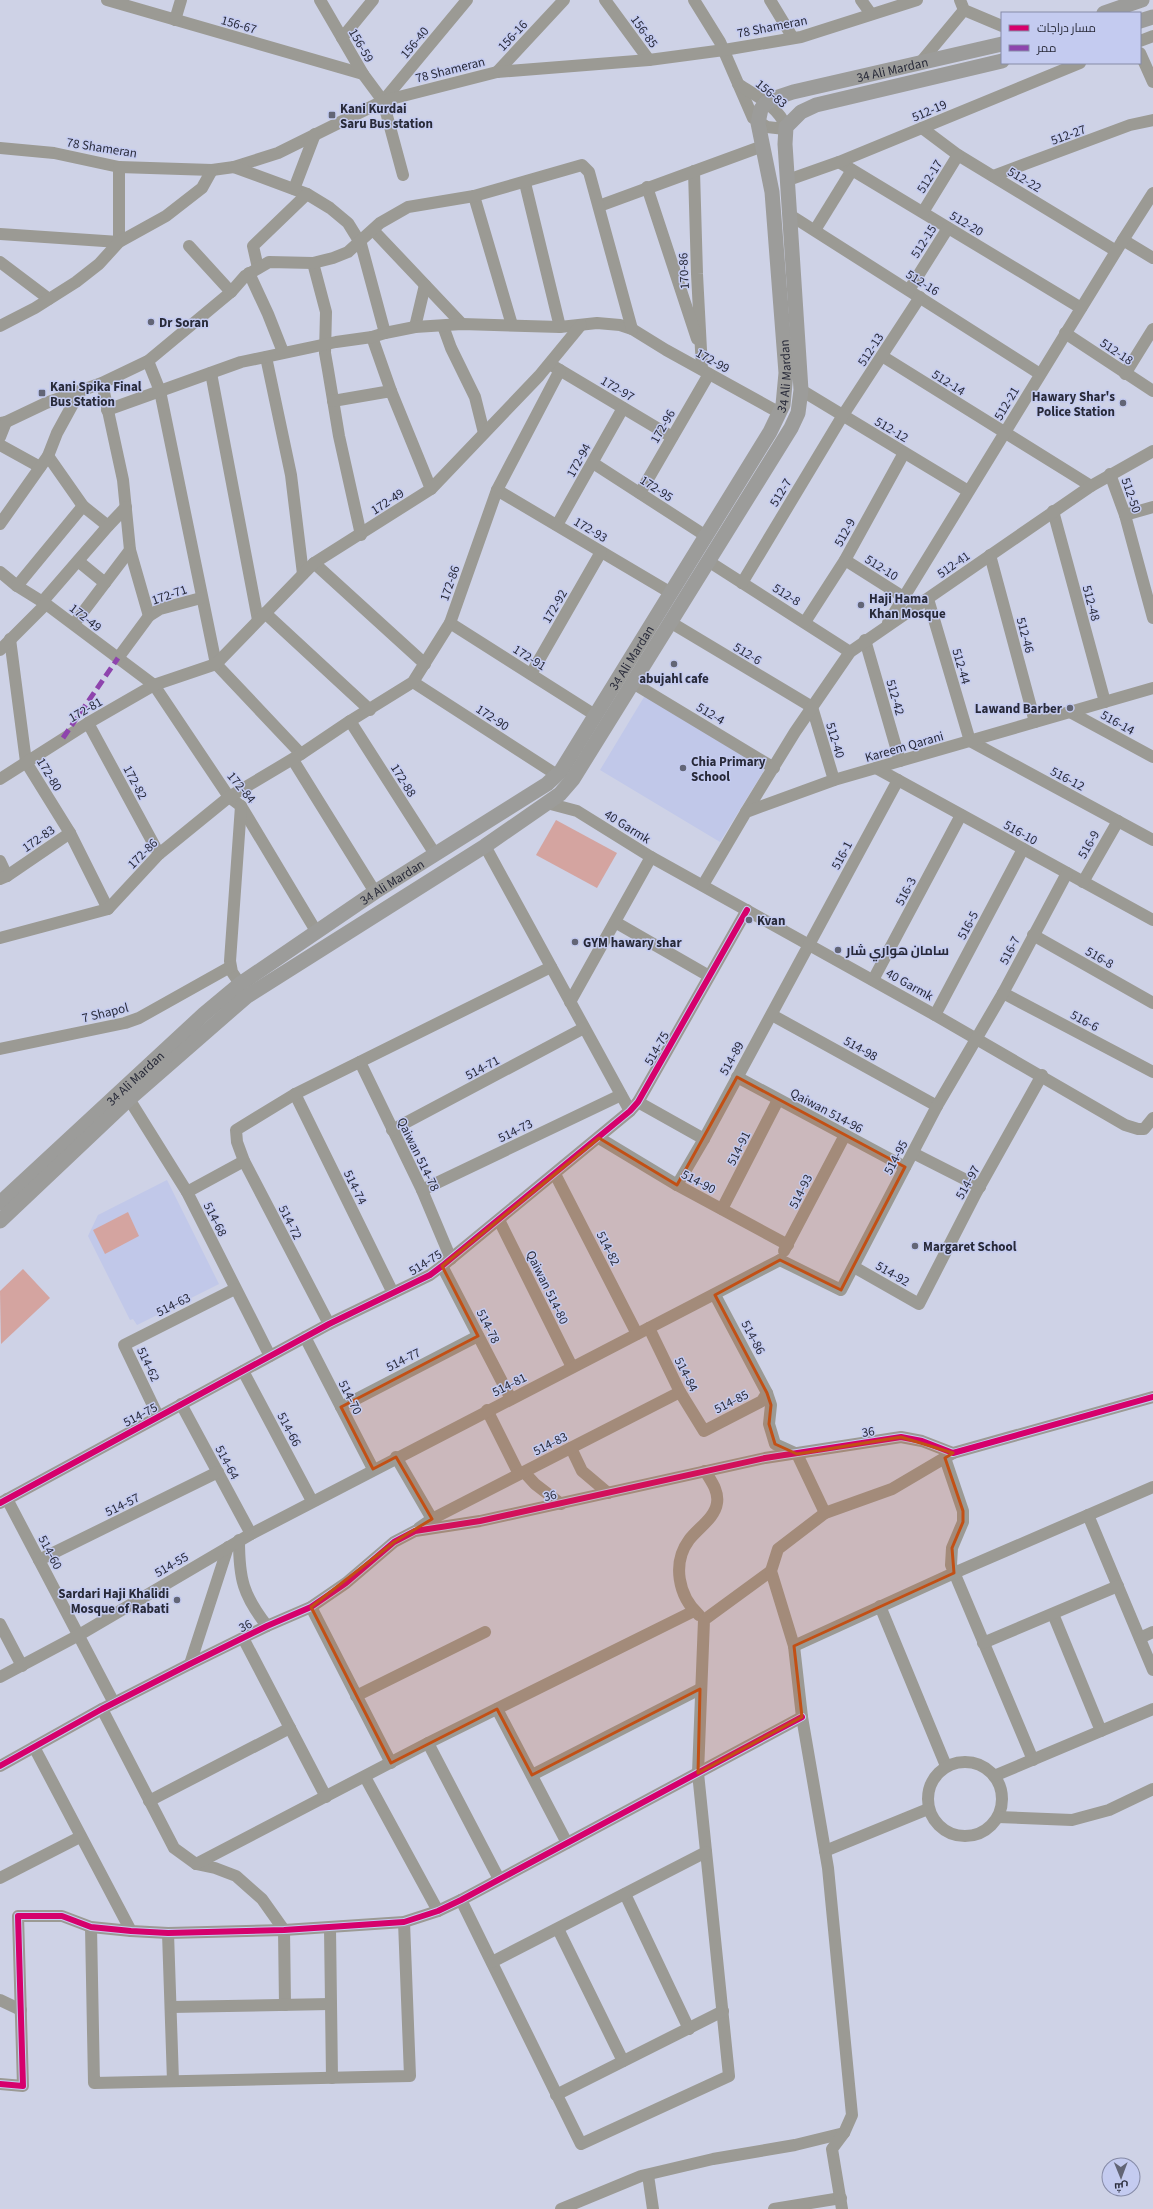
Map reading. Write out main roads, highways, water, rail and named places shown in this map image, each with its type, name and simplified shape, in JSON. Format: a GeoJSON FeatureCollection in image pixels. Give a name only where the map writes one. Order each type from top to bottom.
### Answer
{"type":"FeatureCollection","features":[{"type":"Feature","properties":{"kind":"main road"},"geometry":{"type":"LineString","coordinates":[[1107,12],[1142,0]]}},
{"type":"Feature","properties":{"kind":"main road"},"geometry":{"type":"LineString","coordinates":[[1141,22],[1153,17]]}},
{"type":"Feature","properties":{"kind":"main road","name":"34 Ali Mardan"},"geometry":{"type":"LineString","coordinates":[[0,1203],[198,1019],[240,984],[374,892],[547,784],[557,775],[671,593],[780,413],[785,396],[786,373],[772,192],[758,123],[761,109],[766,103],[775,98],[810,88],[1001,44]]}},
{"type":"Feature","properties":{"kind":"main road","name":"34 Ali Mardan"},"geometry":{"type":"LineString","coordinates":[[0,1221],[129,1099],[246,996],[485,846],[560,794],[582,767],[670,622],[792,428],[798,413],[801,390],[785,128],[801,112],[816,105],[1001,61]]}},
{"type":"Feature","properties":{"kind":"main road"},"geometry":{"type":"LineString","coordinates":[[772,192],[788,186]]}},
{"type":"Feature","properties":{"kind":"main road"},"geometry":{"type":"LineString","coordinates":[[438,852],[451,867]]}},
{"type":"Feature","properties":{"kind":"main road"},"geometry":{"type":"LineString","coordinates":[[418,865],[428,881]]}},
{"type":"Feature","properties":{"kind":"place","name":"Kani Kurdai Saru Bus station"},"geometry":{"type":"Point","coordinates":[332,115]}},
{"type":"Feature","properties":{"kind":"place","name":"Dr Soran"},"geometry":{"type":"Point","coordinates":[151,322]}},
{"type":"Feature","properties":{"kind":"place","name":"Kani Spika Final Bus Station"},"geometry":{"type":"Point","coordinates":[42,393]}},
{"type":"Feature","properties":{"kind":"place","name":"Hawary Shar's Police Station"},"geometry":{"type":"Point","coordinates":[1123,403]}},
{"type":"Feature","properties":{"kind":"place","name":"Haji Hama Khan Mosque"},"geometry":{"type":"Point","coordinates":[861,605]}},
{"type":"Feature","properties":{"kind":"place","name":"abujahl cafe"},"geometry":{"type":"Point","coordinates":[674,664]}},
{"type":"Feature","properties":{"kind":"place","name":"Lawand Barber"},"geometry":{"type":"Point","coordinates":[1070,708]}},
{"type":"Feature","properties":{"kind":"place","name":"Chia Primary School"},"geometry":{"type":"Point","coordinates":[683,768]}},
{"type":"Feature","properties":{"kind":"place","name":"Kvan"},"geometry":{"type":"Point","coordinates":[749,920]}},
{"type":"Feature","properties":{"kind":"place","name":"GYM hawary shar"},"geometry":{"type":"Point","coordinates":[575,942]}},
{"type":"Feature","properties":{"kind":"place","name":"سامان هواري شار"},"geometry":{"type":"Point","coordinates":[838,950]}},
{"type":"Feature","properties":{"kind":"place","name":"Margaret School"},"geometry":{"type":"Point","coordinates":[915,1246]}},
{"type":"Feature","properties":{"kind":"place","name":"Sardari Haji Khalidi Mosque of Rabati"},"geometry":{"type":"Point","coordinates":[177,1600]}}]}
